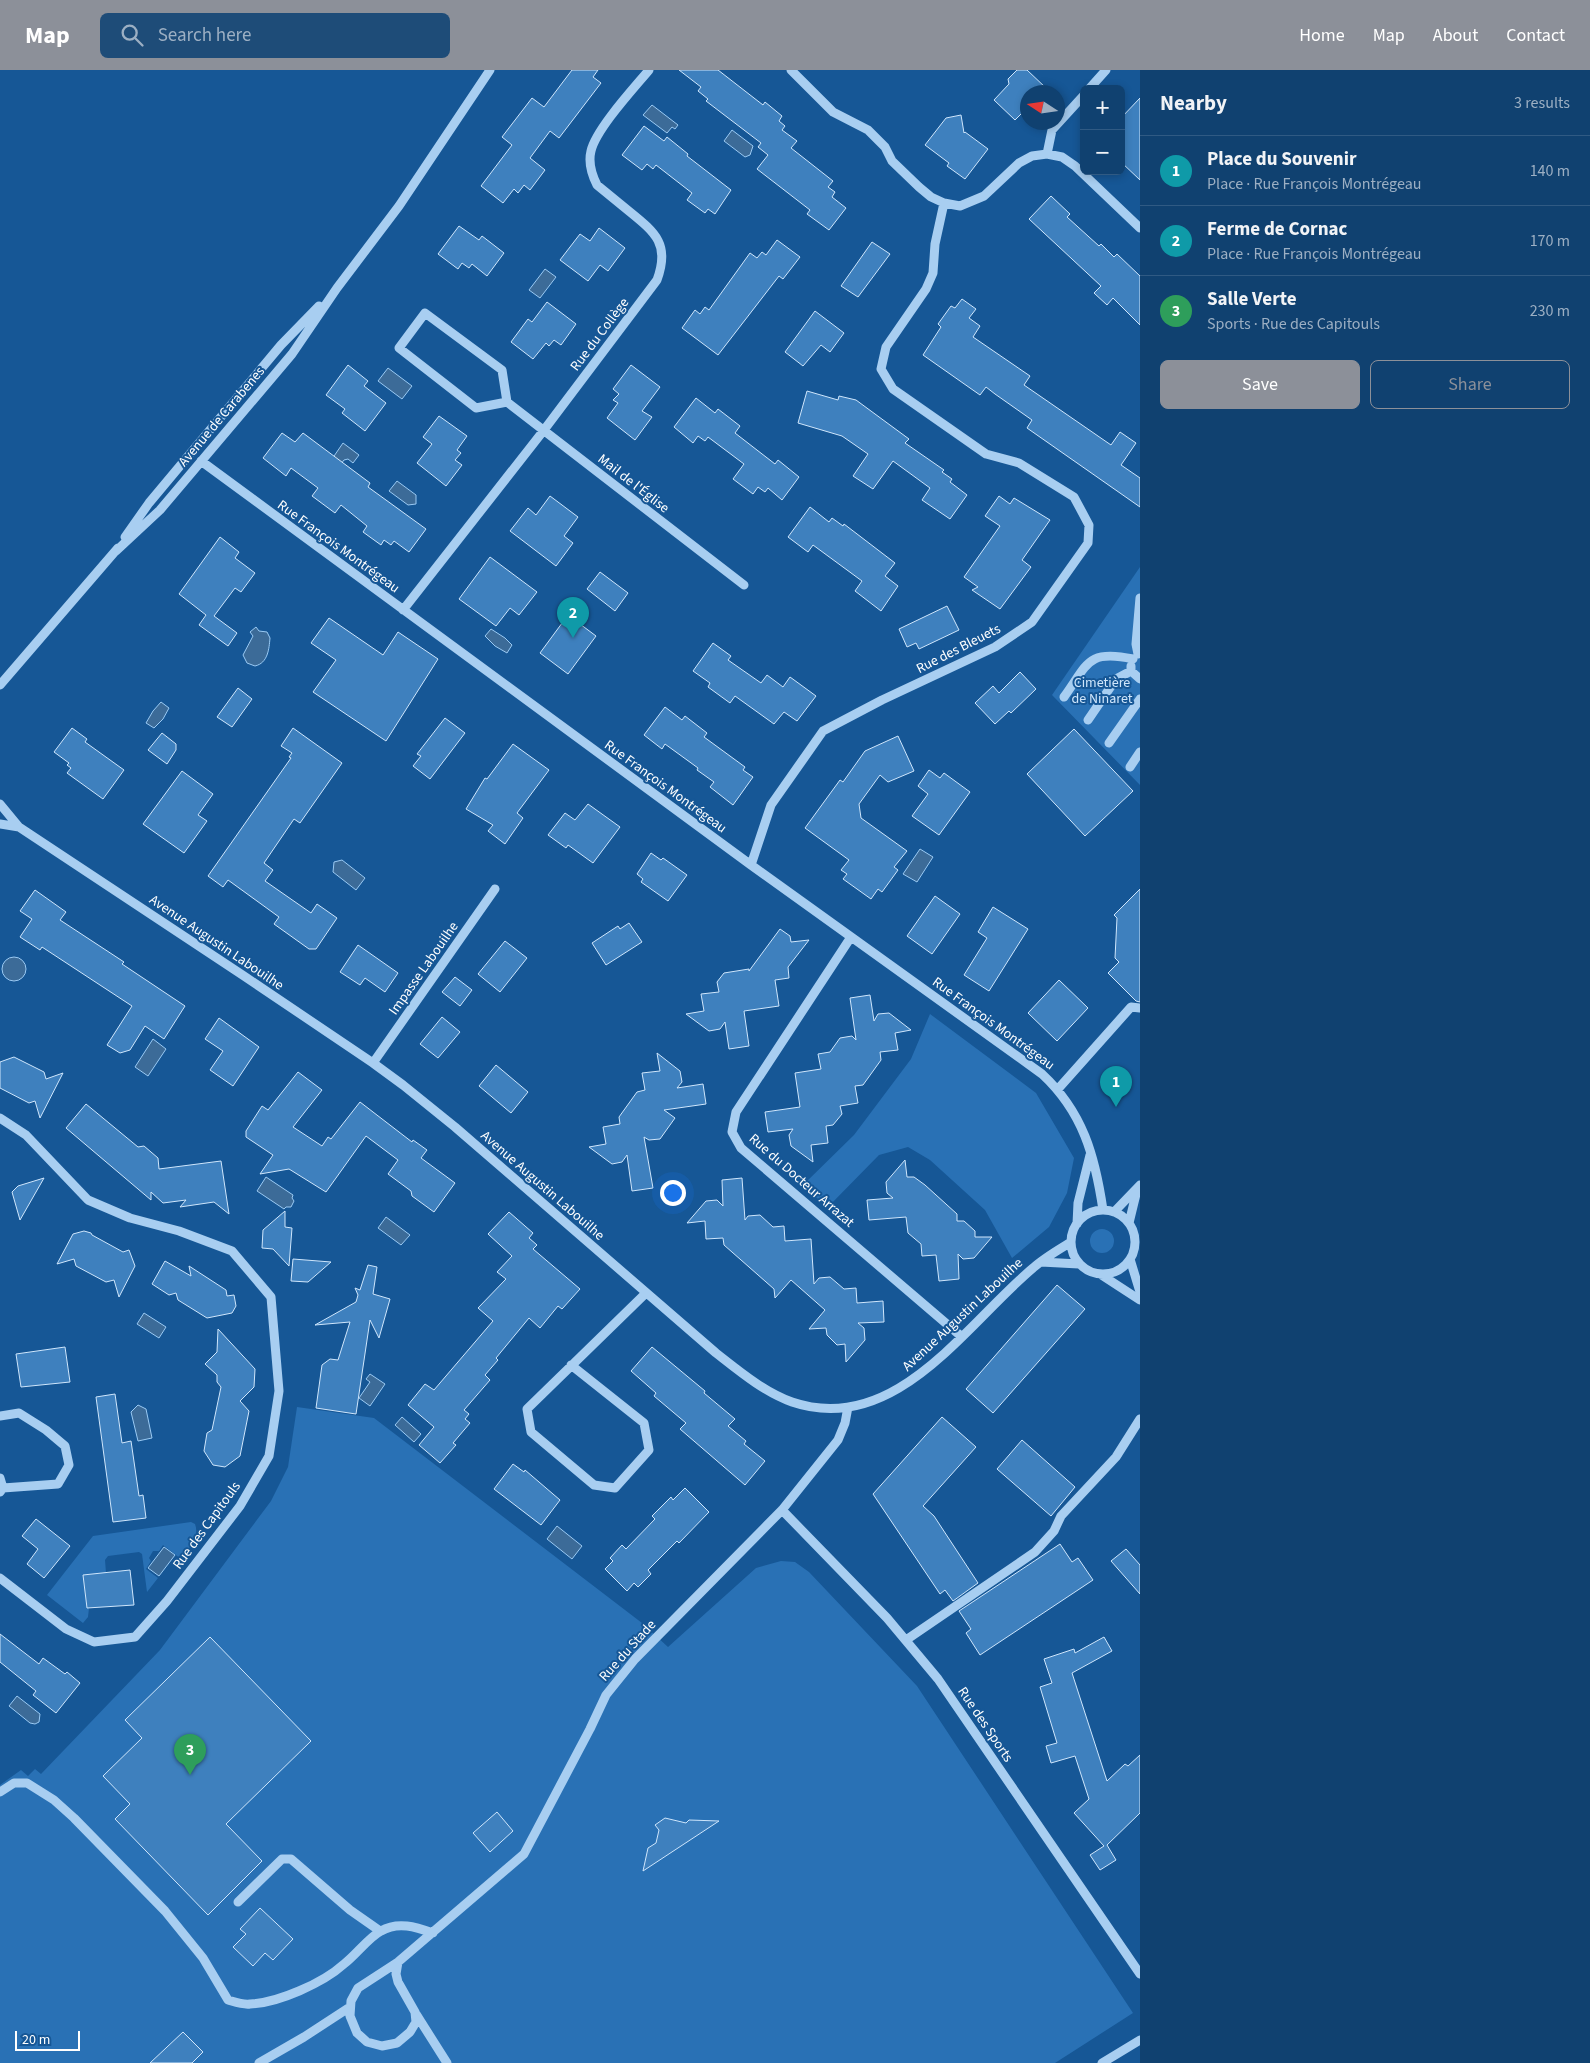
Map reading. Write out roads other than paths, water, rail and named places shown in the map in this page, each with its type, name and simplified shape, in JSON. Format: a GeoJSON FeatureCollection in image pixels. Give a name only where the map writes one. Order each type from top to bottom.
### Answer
{"type":"FeatureCollection","features":[{"type":"Feature","properties":{"kind":"street","name":"Avenue de Carabenes"},"geometry":{"type":"LineString","coordinates":[[116,551],[160,510],[292,354],[337,288],[399,206],[490,70]]}},
{"type":"Feature","properties":{"kind":"street","name":"Rue du Collège"},"geometry":{"type":"LineString","coordinates":[[403,610],[544,430],[657,280],[662,268],[659,242],[652,230],[597,185],[592,176],[590,163],[591,151],[611,116],[649,70]]}},
{"type":"Feature","properties":{"kind":"street"},"geometry":{"type":"LineString","coordinates":[[791,70],[833,112],[868,130],[885,147],[892,161],[918,187],[931,197],[944,203],[960,206],[984,196],[1019,163],[1032,156],[1047,154],[1062,157],[1075,166],[1140,228]]}},
{"type":"Feature","properties":{"kind":"street"},"geometry":{"type":"LineString","coordinates":[[1093,85],[1106,70]]}},
{"type":"Feature","properties":{"kind":"street"},"geometry":{"type":"LineString","coordinates":[[1047,154],[1052,130],[1080,99]]}},
{"type":"Feature","properties":{"kind":"street","name":"Rue des Bleuets"},"geometry":{"type":"LineString","coordinates":[[751,865],[771,805],[823,731],[882,700],[995,647],[1032,622],[1088,543],[1089,524],[1074,497],[1019,463],[986,454],[893,389],[881,369],[886,347],[926,289],[933,273],[935,244],[944,203]]}},
{"type":"Feature","properties":{"kind":"street","name":"Avenue de Carabenes"},"geometry":{"type":"LineString","coordinates":[[0,685],[116,551],[149,503],[281,345],[337,288]]}},
{"type":"Feature","properties":{"kind":"street"},"geometry":{"type":"LineString","coordinates":[[425,314],[502,370],[507,402],[476,408],[399,348],[425,314]]}},
{"type":"Feature","properties":{"kind":"street","name":"Mail de l'Église"},"geometry":{"type":"LineString","coordinates":[[507,402],[744,585]]}},
{"type":"Feature","properties":{"kind":"street","name":"Rue François Montrégeau"},"geometry":{"type":"LineString","coordinates":[[201,461],[751,865],[1042,1074],[1058,1089],[1082,1128],[1091,1152],[1103,1210]]}},
{"type":"Feature","properties":{"kind":"street"},"geometry":{"type":"LineString","coordinates":[[1088,720],[1116,679],[1132,671],[1137,655],[1136,644],[1140,598]]}},
{"type":"Feature","properties":{"kind":"street"},"geometry":{"type":"LineString","coordinates":[[1064,697],[1090,661],[1096,657],[1137,655]]}},
{"type":"Feature","properties":{"kind":"street"},"geometry":{"type":"LineString","coordinates":[[1132,671],[1140,679]]}},
{"type":"Feature","properties":{"kind":"street","name":"Avenue de Carabenes"},"geometry":{"type":"LineString","coordinates":[[0,692],[8,677]]}},
{"type":"Feature","properties":{"kind":"street"},"geometry":{"type":"LineString","coordinates":[[1109,743],[1140,699]]}},
{"type":"Feature","properties":{"kind":"street"},"geometry":{"type":"LineString","coordinates":[[1130,767],[1140,752]]}},
{"type":"Feature","properties":{"kind":"street","name":"Avenue Augustin Labouilhe"},"geometry":{"type":"LineString","coordinates":[[0,804],[19,827],[373,1063],[455,1127],[716,1353],[744,1375],[772,1393],[809,1407],[828,1409],[848,1408],[869,1402],[908,1382],[962,1336],[1040,1262],[1071,1242]]}},
{"type":"Feature","properties":{"kind":"street","name":"Avenue Augustin Labouilhe"},"geometry":{"type":"LineString","coordinates":[[0,824],[19,827]]}},
{"type":"Feature","properties":{"kind":"street","name":"Impasse Labouilhe"},"geometry":{"type":"LineString","coordinates":[[373,1063],[495,889]]}},
{"type":"Feature","properties":{"kind":"street","name":"Rue du Docteur Arrazat"},"geometry":{"type":"LineString","coordinates":[[851,936],[736,1112],[732,1132],[741,1148],[962,1336]]}},
{"type":"Feature","properties":{"kind":"street"},"geometry":{"type":"LineString","coordinates":[[1058,1089],[1131,1007],[1140,1008]]}},
{"type":"Feature","properties":{"kind":"street","name":"Rue des Capitouls"},"geometry":{"type":"LineString","coordinates":[[0,1118],[26,1135],[88,1200],[130,1218],[179,1231],[232,1251],[271,1297],[279,1391],[269,1456],[240,1506],[167,1601],[135,1637],[94,1642],[66,1629],[0,1578]]}},
{"type":"Feature","properties":{"kind":"street"},"geometry":{"type":"LineString","coordinates":[[1076,1224],[1078,1203],[1091,1152]]}},
{"type":"Feature","properties":{"kind":"street"},"geometry":{"type":"LineString","coordinates":[[1114,1212],[1138,1188]]}},
{"type":"Feature","properties":{"kind":"street"},"geometry":{"type":"LineString","coordinates":[[1129,1223],[1138,1188]]}},
{"type":"Feature","properties":{"kind":"street"},"geometry":{"type":"LineString","coordinates":[[1100,1274],[1111,1273],[1122,1268],[1137,1249],[1129,1223],[1114,1212],[1103,1210],[1092,1212],[1076,1224],[1072,1232],[1073,1254],[1079,1264],[1088,1271],[1100,1274],[1140,1300]]}},
{"type":"Feature","properties":{"kind":"street"},"geometry":{"type":"LineString","coordinates":[[1130,1260],[1140,1292]]}},
{"type":"Feature","properties":{"kind":"street","name":"Avenue Augustin Labouilhe"},"geometry":{"type":"LineString","coordinates":[[1040,1262],[1079,1264]]}},
{"type":"Feature","properties":{"kind":"street"},"geometry":{"type":"LineString","coordinates":[[571,1365],[644,1423],[649,1450],[615,1488],[594,1485],[531,1432],[527,1409],[571,1365],[646,1293]]}},
{"type":"Feature","properties":{"kind":"street","name":"Rue du Stade"},"geometry":{"type":"LineString","coordinates":[[350,2007],[358,1988],[398,1962],[524,1854],[606,1695],[635,1659],[782,1510],[838,1440],[845,1423],[848,1408]]}},
{"type":"Feature","properties":{"kind":"street"},"geometry":{"type":"LineString","coordinates":[[0,1416],[19,1413],[46,1430],[64,1446],[69,1465],[58,1484],[2,1490],[0,1478]]}},
{"type":"Feature","properties":{"kind":"street"},"geometry":{"type":"LineString","coordinates":[[906,1640],[1035,1552],[1054,1531],[1061,1516],[1116,1457],[1140,1419]]}},
{"type":"Feature","properties":{"kind":"street","name":"Rue des Sports"},"geometry":{"type":"LineString","coordinates":[[782,1510],[874,1604],[938,1679],[1140,1974]]}},
{"type":"Feature","properties":{"kind":"street"},"geometry":{"type":"LineString","coordinates":[[0,1792],[14,1783],[27,1783],[54,1800],[74,1818],[165,1910],[203,1958],[228,2000],[248,2005],[266,2003],[300,1991],[343,1966],[380,1931],[398,1925],[419,1928],[433,1933]]}},
{"type":"Feature","properties":{"kind":"street"},"geometry":{"type":"LineString","coordinates":[[238,1902],[282,1859],[291,1859],[350,1910],[380,1931]]}},
{"type":"Feature","properties":{"kind":"street"},"geometry":{"type":"LineString","coordinates":[[398,1962],[396,1974],[398,1982],[414,2012],[447,2063]]}},
{"type":"Feature","properties":{"kind":"street"},"geometry":{"type":"LineString","coordinates":[[350,2007],[350,2016],[358,2033],[367,2042],[382,2046],[397,2043],[410,2032],[416,2022],[414,2012]]}},
{"type":"Feature","properties":{"kind":"street"},"geometry":{"type":"LineString","coordinates":[[259,2063],[350,2007]]}},
{"type":"Feature","properties":{"kind":"street"},"geometry":{"type":"LineString","coordinates":[[1102,2063],[1140,2040]]}},
{"type":"Feature","properties":{"kind":"place","name":"Ferme de Cornac"},"geometry":{"type":"Point","coordinates":[573,638]}},
{"type":"Feature","properties":{"kind":"place","name":"Place du Souvenir"},"geometry":{"type":"Point","coordinates":[1116,1107]}},
{"type":"Feature","properties":{"kind":"place","name":"Salle Verte"},"geometry":{"type":"Point","coordinates":[190,1775]}},
{"type":"Feature","properties":{"kind":"park label","name":"Cimetière de Ninaret"},"geometry":{"type":"Point","coordinates":[1102,690]}}]}
